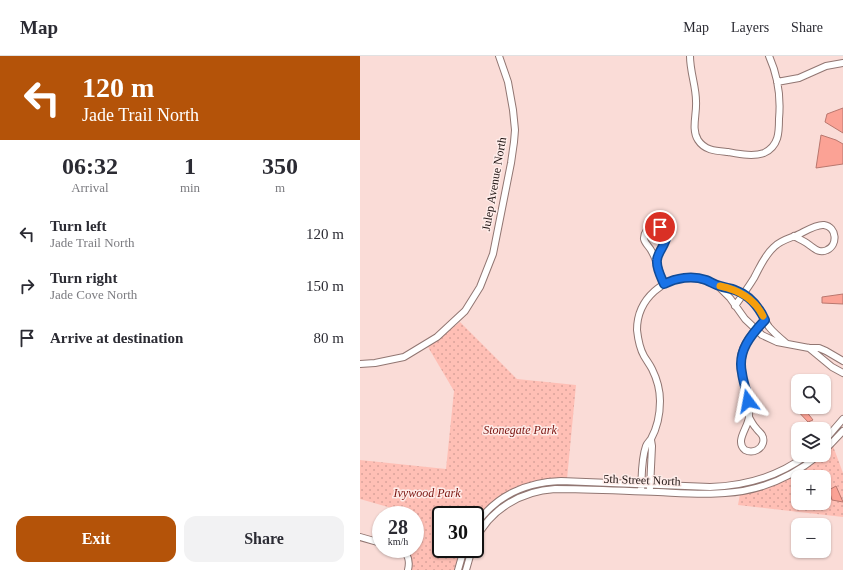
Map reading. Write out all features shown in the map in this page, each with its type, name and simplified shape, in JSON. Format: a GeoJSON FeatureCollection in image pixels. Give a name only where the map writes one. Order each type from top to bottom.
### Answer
{"type":"FeatureCollection","features":[{"type":"Feature","properties":{"kind":"street","name":"Julep Avenue North"},"geometry":{"type":"LineString","coordinates":[[360,364],[374,363],[404,357],[437,337],[466,311],[480,287],[493,254],[511,163],[515,130],[508,82],[499,56]]}},
{"type":"Feature","properties":{"kind":"street"},"geometry":{"type":"LineString","coordinates":[[690,56],[696,99],[694,128],[696,136],[701,144],[711,150],[752,155],[767,152],[772,148],[776,142],[778,134],[780,109],[778,82],[769,56]]}},
{"type":"Feature","properties":{"kind":"street"},"geometry":{"type":"LineString","coordinates":[[778,82],[800,78],[826,66],[843,63]]}},
{"type":"Feature","properties":{"kind":"street"},"geometry":{"type":"LineString","coordinates":[[735,306],[755,275],[763,259],[777,244],[782,241],[817,226],[823,225],[831,229],[834,233],[835,239],[830,248],[820,251],[815,250],[794,236]]}},
{"type":"Feature","properties":{"kind":"street"},"geometry":{"type":"LineString","coordinates":[[656,261],[659,251],[666,241],[666,236],[664,230],[655,226],[646,230],[644,238],[645,243],[651,250],[656,261],[664,284]]}},
{"type":"Feature","properties":{"kind":"street"},"geometry":{"type":"LineString","coordinates":[[641,491],[644,452],[646,444],[650,440],[657,423],[660,395],[655,375],[644,356],[638,334],[641,310],[647,299],[664,284],[679,279],[704,279],[718,286],[733,289],[752,300],[773,331],[786,343]]}},
{"type":"Feature","properties":{"kind":"street"},"geometry":{"type":"LineString","coordinates":[[718,286],[745,320],[762,335],[774,341],[809,348],[819,348],[843,361]]}},
{"type":"Feature","properties":{"kind":"street"},"geometry":{"type":"LineString","coordinates":[[750,417],[741,437],[741,442],[746,450],[753,452],[760,448],[763,444],[763,440],[762,435],[755,428],[750,417],[741,359],[746,343],[765,320]]}},
{"type":"Feature","properties":{"kind":"street"},"geometry":{"type":"LineString","coordinates":[[809,348],[832,367],[843,373]]}},
{"type":"Feature","properties":{"kind":"street"},"geometry":{"type":"LineString","coordinates":[[831,433],[843,418]]}},
{"type":"Feature","properties":{"kind":"street"},"geometry":{"type":"LineString","coordinates":[[831,444],[843,431]]}},
{"type":"Feature","properties":{"kind":"street"},"geometry":{"type":"LineString","coordinates":[[650,440],[652,446],[650,492]]}},
{"type":"Feature","properties":{"kind":"street","name":"5th Street North"},"geometry":{"type":"LineString","coordinates":[[484,515],[503,498],[518,490],[546,482],[562,481],[710,487],[728,486],[760,479],[779,472],[798,462]]}},
{"type":"Feature","properties":{"kind":"street","name":"5th Street North"},"geometry":{"type":"LineString","coordinates":[[484,527],[502,508],[515,499],[535,492],[555,488],[713,494],[726,493],[766,485],[803,467],[810,462]]}},
{"type":"Feature","properties":{"kind":"street"},"geometry":{"type":"LineString","coordinates":[[360,537],[372,540]]}},
{"type":"Feature","properties":{"kind":"street"},"geometry":{"type":"LineString","coordinates":[[408,558],[409,563],[408,570]]}},
{"type":"Feature","properties":{"kind":"street"},"geometry":{"type":"LineString","coordinates":[[458,570],[461,558]]}},
{"type":"Feature","properties":{"kind":"street"},"geometry":{"type":"LineString","coordinates":[[466,570],[469,558]]}},
{"type":"Feature","properties":{"kind":"green space","name":"Stonegate Park"},"geometry":{"type":"Polygon","coordinates":[[[460,322],[517,379],[576,385],[567,479],[540,480],[528,483],[508,492],[484,513],[484,506],[432,506],[432,558],[459,558],[454,570],[411,570],[412,558],[424,558],[424,506],[384,506],[360,499],[360,460],[446,469],[454,391],[428,347],[460,322]]]}},
{"type":"Feature","properties":{"kind":"green space"},"geometry":{"type":"Polygon","coordinates":[[[833,446],[843,473],[843,517],[738,505],[740,494],[791,471],[791,510],[831,510],[831,470],[793,470],[811,462],[831,462],[831,448],[833,446]]]}},
{"type":"Feature","properties":{"kind":"shaded area"},"geometry":{"type":"Polygon","coordinates":[[[843,108],[843,133],[825,122],[827,114],[843,108]]]}},
{"type":"Feature","properties":{"kind":"shaded area"},"geometry":{"type":"Polygon","coordinates":[[[821,135],[843,144],[843,164],[816,168],[821,135]]]}},
{"type":"Feature","properties":{"kind":"shaded area"},"geometry":{"type":"Polygon","coordinates":[[[843,294],[843,304],[822,303],[822,297],[843,294]]]}},
{"type":"Feature","properties":{"kind":"shaded area"},"geometry":{"type":"Polygon","coordinates":[[[801,414],[808,414],[813,420],[808,422],[801,414]]]}},
{"type":"Feature","properties":{"kind":"shaded area"},"geometry":{"type":"Polygon","coordinates":[[[836,486],[843,502],[832,500],[831,489],[836,486]]]}},
{"type":"Feature","properties":{"kind":"slow traffic"},"geometry":{"type":"LineString","coordinates":[[720,286],[736,290],[752,300],[763,316]]}},
{"type":"Feature","properties":{"kind":"route"},"geometry":{"type":"LineString","coordinates":[[660,227],[666,233],[666,240],[658,253],[656,263],[664,284],[684,278],[700,278],[718,286],[738,291],[749,298],[760,310],[765,320],[749,339],[742,352],[741,366],[748,401]]}},
{"type":"Feature","properties":{"kind":"park label","name":"Ivywood Park"},"geometry":{"type":"Point","coordinates":[427,493]}}]}
